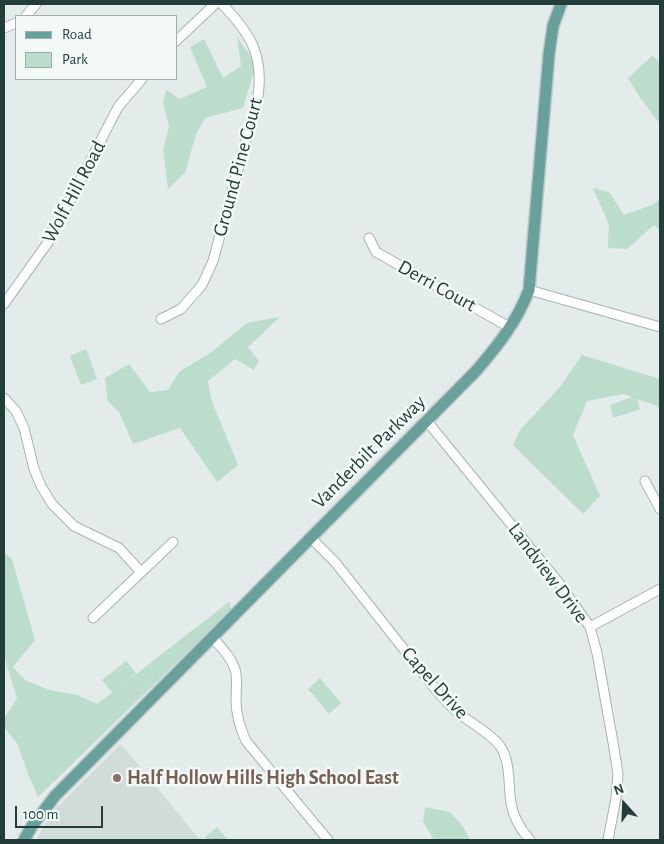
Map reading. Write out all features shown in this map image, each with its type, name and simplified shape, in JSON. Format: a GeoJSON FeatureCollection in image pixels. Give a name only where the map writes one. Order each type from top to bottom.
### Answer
{"type":"FeatureCollection","features":[{"type":"Feature","properties":{"kind":"main road","name":"Vanderbilt Parkway"},"geometry":{"type":"LineString","coordinates":[[24,840],[32,826],[55,796],[476,371],[511,328],[521,311],[529,290],[549,54],[553,26],[561,4]]}},
{"type":"Feature","properties":{"kind":"street"},"geometry":{"type":"LineString","coordinates":[[27,15],[36,4]]}},
{"type":"Feature","properties":{"kind":"street"},"geometry":{"type":"LineString","coordinates":[[178,40],[215,4]]}},
{"type":"Feature","properties":{"kind":"street","name":"Ground Pine Court"},"geometry":{"type":"LineString","coordinates":[[160,320],[181,309],[202,285],[213,261],[258,96],[261,79],[254,44],[246,31],[222,4]]}},
{"type":"Feature","properties":{"kind":"street"},"geometry":{"type":"LineString","coordinates":[[4,28],[10,27],[15,23]]}},
{"type":"Feature","properties":{"kind":"street","name":"Wolf Hill Road"},"geometry":{"type":"LineString","coordinates":[[4,304],[49,242],[118,107],[141,80]]}},
{"type":"Feature","properties":{"kind":"street","name":"Derri Court"},"geometry":{"type":"LineString","coordinates":[[369,238],[376,252],[511,328]]}},
{"type":"Feature","properties":{"kind":"street"},"geometry":{"type":"LineString","coordinates":[[529,290],[660,327]]}},
{"type":"Feature","properties":{"kind":"street"},"geometry":{"type":"LineString","coordinates":[[4,398],[16,411],[24,428],[34,469],[41,486],[52,504],[74,526],[119,548],[141,572]]}},
{"type":"Feature","properties":{"kind":"street","name":"Landview Drive"},"geometry":{"type":"LineString","coordinates":[[426,420],[559,583],[590,627],[597,653],[618,774],[616,798],[608,840]]}},
{"type":"Feature","properties":{"kind":"street"},"geometry":{"type":"LineString","coordinates":[[645,482],[660,509]]}},
{"type":"Feature","properties":{"kind":"street","name":"Capel Drive"},"geometry":{"type":"LineString","coordinates":[[311,538],[335,562],[454,710],[500,746],[505,757],[511,804],[515,817],[530,840]]}},
{"type":"Feature","properties":{"kind":"street"},"geometry":{"type":"LineString","coordinates":[[93,618],[173,542]]}},
{"type":"Feature","properties":{"kind":"street"},"geometry":{"type":"LineString","coordinates":[[590,627],[660,589]]}},
{"type":"Feature","properties":{"kind":"street"},"geometry":{"type":"LineString","coordinates":[[212,637],[228,654],[235,670],[237,714],[240,729],[246,741],[328,840]]}},
{"type":"Feature","properties":{"kind":"shaded area","name":"Half Hollow Hills High School East"},"geometry":{"type":"Polygon","coordinates":[[[121,744],[200,840],[36,840],[51,813],[121,744]]]}},
{"type":"Feature","properties":{"kind":"green space"},"geometry":{"type":"Polygon","coordinates":[[[237,37],[256,64],[243,108],[205,118],[196,134],[185,173],[168,189],[163,149],[169,127],[163,102],[166,90],[180,99],[207,87],[190,47],[204,39],[223,78],[241,66],[237,37]]]}},
{"type":"Feature","properties":{"kind":"green space"},"geometry":{"type":"Polygon","coordinates":[[[653,55],[660,64],[660,124],[628,78],[653,55]]]}},
{"type":"Feature","properties":{"kind":"green space"},"geometry":{"type":"Polygon","coordinates":[[[593,188],[610,193],[624,215],[652,205],[660,199],[660,230],[654,225],[627,249],[608,248],[609,225],[593,188]]]}},
{"type":"Feature","properties":{"kind":"green space"},"geometry":{"type":"Polygon","coordinates":[[[280,317],[248,347],[259,361],[254,370],[235,359],[208,381],[211,399],[238,465],[217,482],[180,428],[133,444],[119,412],[108,401],[105,378],[129,364],[150,392],[168,390],[179,372],[210,353],[247,323],[280,317]]]}},
{"type":"Feature","properties":{"kind":"green space"},"geometry":{"type":"Polygon","coordinates":[[[86,349],[97,379],[81,385],[70,356],[86,349]]]}},
{"type":"Feature","properties":{"kind":"green space"},"geometry":{"type":"Polygon","coordinates":[[[582,355],[660,379],[660,410],[657,406],[637,399],[640,409],[613,418],[610,405],[632,397],[624,394],[587,401],[573,435],[600,496],[583,514],[513,445],[520,430],[560,387],[582,355]]]}},
{"type":"Feature","properties":{"kind":"green space"},"geometry":{"type":"Polygon","coordinates":[[[4,552],[12,559],[35,640],[13,667],[25,680],[49,690],[77,695],[97,704],[112,693],[102,680],[126,661],[136,673],[122,685],[230,601],[231,610],[38,797],[18,745],[4,727],[5,717],[17,698],[4,656],[4,552]]]}},
{"type":"Feature","properties":{"kind":"green space"},"geometry":{"type":"Polygon","coordinates":[[[320,678],[341,703],[329,714],[308,689],[320,678]]]}},
{"type":"Feature","properties":{"kind":"green space"},"geometry":{"type":"Polygon","coordinates":[[[425,807],[450,812],[464,828],[470,840],[434,840],[423,822],[425,807]]]}},
{"type":"Feature","properties":{"kind":"green space"},"geometry":{"type":"Polygon","coordinates":[[[217,827],[228,840],[208,840],[205,837],[217,827]]]}},
{"type":"Feature","properties":{"kind":"place","name":"Half Hollow Hills High School East"},"geometry":{"type":"Point","coordinates":[117,778]}}]}
